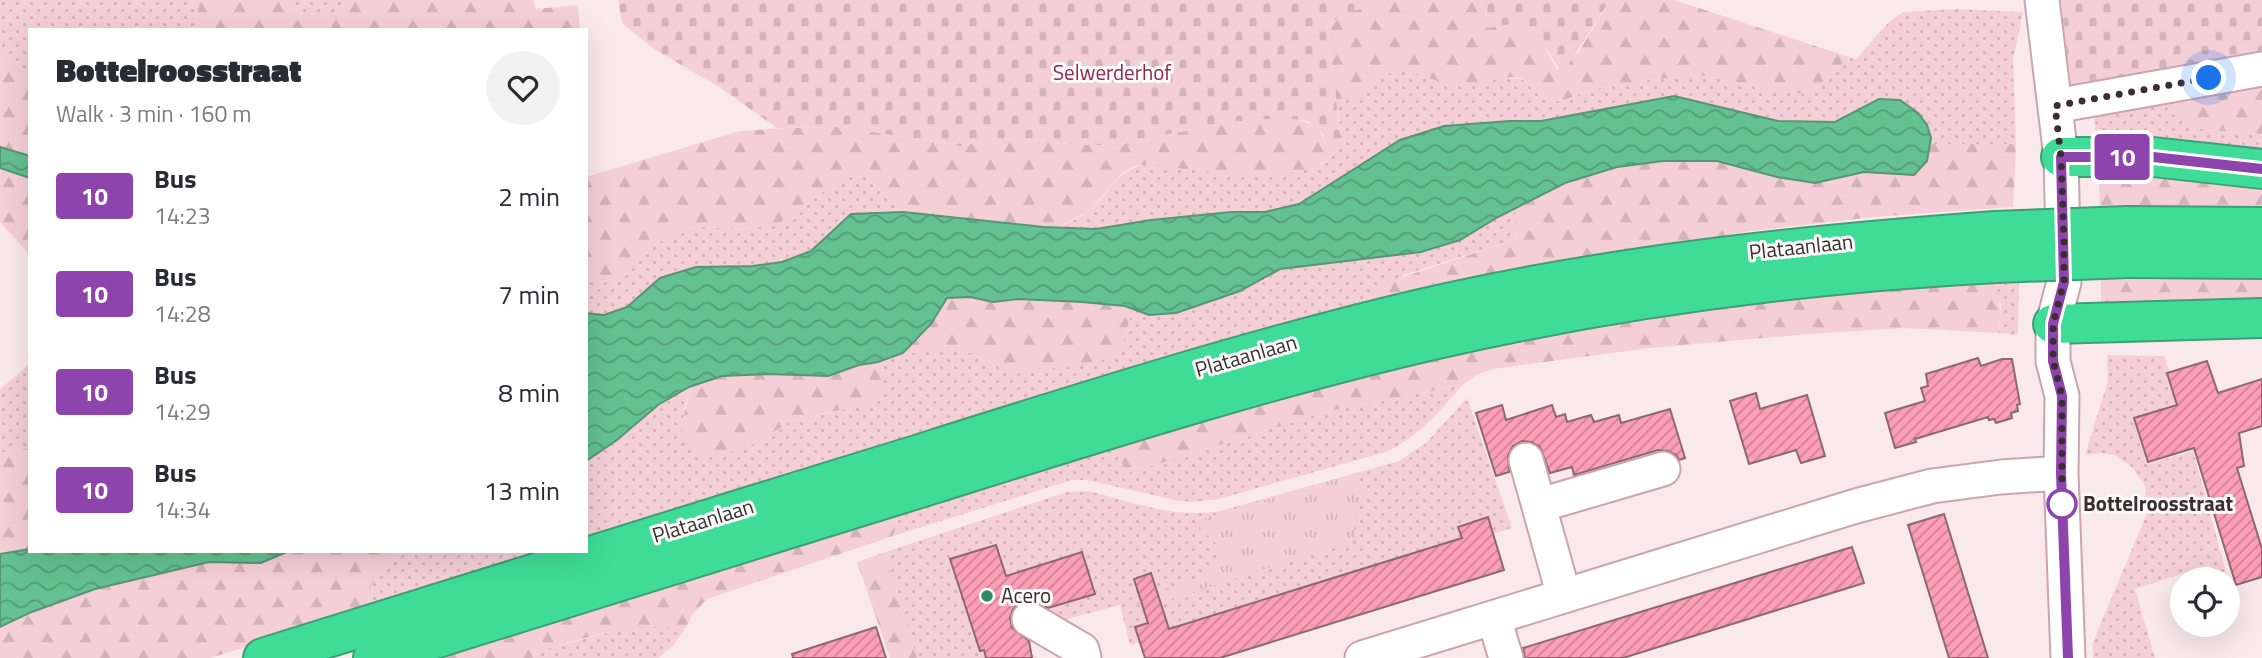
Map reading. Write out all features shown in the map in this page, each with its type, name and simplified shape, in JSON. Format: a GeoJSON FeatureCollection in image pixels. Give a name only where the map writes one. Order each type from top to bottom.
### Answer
{"type":"FeatureCollection","features":[{"type":"Feature","properties":{"kind":"highway"},"geometry":{"type":"LineString","coordinates":[[2061,157],[2153,157],[2262,169]]}},
{"type":"Feature","properties":{"kind":"highway","name":"Plataanlaan"},"geometry":{"type":"LineString","coordinates":[[263,658],[1087,401],[1389,317],[1535,286],[1711,258],[1855,241],[1995,247],[2128,242],[2262,227]]}},
{"type":"Feature","properties":{"kind":"highway","name":"Plataanlaan"},"geometry":{"type":"LineString","coordinates":[[2128,242],[2262,259]]}},
{"type":"Feature","properties":{"kind":"highway","name":"Plataanlaan"},"geometry":{"type":"LineString","coordinates":[[373,658],[1205,399],[1359,358],[1562,313],[1712,289],[1860,273],[1995,247]]}},
{"type":"Feature","properties":{"kind":"highway"},"geometry":{"type":"LineString","coordinates":[[2064,324],[2262,318]]}},
{"type":"Feature","properties":{"kind":"street"},"geometry":{"type":"LineString","coordinates":[[2042,0],[2061,157],[2064,324],[2074,360],[2062,396],[2061,473],[2068,658]]}},
{"type":"Feature","properties":{"kind":"street"},"geometry":{"type":"LineString","coordinates":[[2055,106],[2262,69]]}},
{"type":"Feature","properties":{"kind":"street"},"geometry":{"type":"LineString","coordinates":[[1526,460],[1564,596]]}},
{"type":"Feature","properties":{"kind":"street"},"geometry":{"type":"LineString","coordinates":[[1541,510],[1547,503],[1663,469]]}},
{"type":"Feature","properties":{"kind":"street"},"geometry":{"type":"LineString","coordinates":[[1362,658],[1856,506],[1932,486],[2061,473]]}},
{"type":"Feature","properties":{"kind":"street"},"geometry":{"type":"LineString","coordinates":[[1494,618],[1506,658]]}},
{"type":"Feature","properties":{"kind":"street"},"geometry":{"type":"LineString","coordinates":[[1029,619],[1082,650],[1084,658]]}},
{"type":"Feature","properties":{"kind":"green space"},"geometry":{"type":"Polygon","coordinates":[[[0,0],[199,0],[197,18],[200,28],[28,28],[28,71],[23,71],[0,46],[0,0]]]}},
{"type":"Feature","properties":{"kind":"green space"},"geometry":{"type":"Polygon","coordinates":[[[199,0],[283,0],[299,12],[330,15],[343,11],[348,0],[533,0],[536,9],[578,5],[580,28],[200,28],[197,18],[199,0]]]}},
{"type":"Feature","properties":{"kind":"green space"},"geometry":{"type":"Polygon","coordinates":[[[283,0],[348,0],[344,11],[330,15],[299,12],[283,0]]]}},
{"type":"Feature","properties":{"kind":"green space","name":"Selwerderhof"},"geometry":{"type":"Polygon","coordinates":[[[618,0],[1379,0],[1327,23],[1341,142],[1330,158],[1323,134],[1308,121],[1283,118],[1230,122],[1129,145],[1075,145],[1016,137],[959,146],[843,127],[777,128],[719,87],[654,49],[622,23],[618,0]]]}},
{"type":"Feature","properties":{"kind":"green space"},"geometry":{"type":"Polygon","coordinates":[[[1379,0],[1487,0],[1486,26],[1506,24],[1525,29],[1539,41],[1557,70],[1578,53],[1610,0],[1674,0],[1849,57],[1810,94],[1785,92],[1699,75],[1600,88],[1560,101],[1545,99],[1521,78],[1512,77],[1466,85],[1441,82],[1402,69],[1382,76],[1354,98],[1336,99],[1327,23],[1379,0]]]}},
{"type":"Feature","properties":{"kind":"green space"},"geometry":{"type":"Polygon","coordinates":[[[1487,0],[1610,0],[1562,75],[1549,52],[1527,31],[1511,24],[1488,28],[1486,26],[1487,0]]]}},
{"type":"Feature","properties":{"kind":"green space"},"geometry":{"type":"Polygon","coordinates":[[[2061,0],[2262,0],[2262,58],[2071,93],[2061,0]]]}},
{"type":"Feature","properties":{"kind":"green space"},"geometry":{"type":"Polygon","coordinates":[[[1956,9],[2023,12],[2013,60],[2016,144],[1930,144],[1931,138],[1879,99],[1835,122],[1778,121],[1674,96],[1541,121],[1444,126],[1400,140],[1299,204],[1265,212],[1231,212],[1151,220],[1096,229],[1057,227],[1088,212],[1122,176],[1147,164],[1321,164],[1336,150],[1339,143],[1336,99],[1354,97],[1382,76],[1402,69],[1417,73],[1521,79],[1532,85],[1545,99],[1560,101],[1600,88],[1699,75],[1785,92],[1810,94],[1849,57],[1856,59],[1889,22],[1903,12],[1956,9]]]}},
{"type":"Feature","properties":{"kind":"green space"},"geometry":{"type":"Polygon","coordinates":[[[0,46],[23,71],[28,71],[28,155],[0,147],[0,46]]]}},
{"type":"Feature","properties":{"kind":"green space"},"geometry":{"type":"Polygon","coordinates":[[[2262,78],[2262,134],[2205,130],[2185,124],[2157,99],[2262,78]]]}},
{"type":"Feature","properties":{"kind":"green space"},"geometry":{"type":"Polygon","coordinates":[[[2157,99],[2205,130],[2262,134],[2262,157],[2096,142],[2094,112],[2157,99]]]}},
{"type":"Feature","properties":{"kind":"green space"},"geometry":{"type":"Polygon","coordinates":[[[1283,118],[1303,121],[1320,132],[1330,158],[1288,173],[1265,175],[1216,173],[1147,164],[1133,167],[1120,175],[1090,211],[1057,227],[903,212],[866,177],[854,176],[839,179],[797,213],[775,224],[751,229],[700,227],[680,231],[659,242],[616,278],[588,281],[588,176],[740,131],[843,127],[959,146],[1016,137],[1075,145],[1129,145],[1230,122],[1283,118]]]}},
{"type":"Feature","properties":{"kind":"green space"},"geometry":{"type":"Polygon","coordinates":[[[1930,144],[2016,144],[2013,207],[1873,217],[1751,231],[1608,256],[1362,313],[1376,286],[1517,239],[1514,232],[1516,209],[1565,183],[1617,167],[1663,161],[1717,161],[1777,177],[1815,183],[1864,172],[1885,174],[1927,161],[1930,144]]]}},
{"type":"Feature","properties":{"kind":"green space"},"geometry":{"type":"Polygon","coordinates":[[[2098,164],[2262,178],[2262,210],[2100,207],[2098,164]]]}},
{"type":"Feature","properties":{"kind":"green space"},"geometry":{"type":"Polygon","coordinates":[[[0,168],[28,177],[28,253],[0,222],[0,168]]]}},
{"type":"Feature","properties":{"kind":"green space"},"geometry":{"type":"Polygon","coordinates":[[[866,177],[903,212],[852,214],[811,251],[782,262],[752,266],[696,267],[660,279],[627,307],[604,315],[588,313],[588,281],[616,278],[659,242],[680,231],[700,227],[751,229],[797,213],[839,179],[866,177]]]}},
{"type":"Feature","properties":{"kind":"green space"},"geometry":{"type":"Polygon","coordinates":[[[1516,209],[1514,232],[1517,239],[1404,275],[1362,313],[588,542],[588,460],[617,440],[658,405],[689,387],[692,386],[684,409],[756,443],[791,421],[839,411],[883,368],[873,363],[903,353],[965,351],[995,365],[1121,348],[1133,309],[1149,315],[1177,313],[1240,291],[1280,269],[1364,259],[1516,209]]]}},
{"type":"Feature","properties":{"kind":"green space"},"geometry":{"type":"Polygon","coordinates":[[[2101,272],[2262,272],[2262,300],[2101,312],[2101,272]]]}},
{"type":"Feature","properties":{"kind":"green space"},"geometry":{"type":"Polygon","coordinates":[[[2019,278],[2018,335],[1999,333],[2001,304],[1970,280],[2019,278]]]}},
{"type":"Feature","properties":{"kind":"green space"},"geometry":{"type":"Polygon","coordinates":[[[1970,280],[1989,288],[1998,299],[1999,333],[1905,328],[1809,334],[1650,348],[1493,369],[1478,374],[1462,385],[1325,412],[1126,474],[1116,444],[1288,392],[1532,335],[1738,301],[1970,280]]]}},
{"type":"Feature","properties":{"kind":"green space"},"geometry":{"type":"Polygon","coordinates":[[[970,297],[993,302],[1018,299],[1082,302],[1133,309],[1121,348],[1101,361],[1074,367],[1011,370],[965,351],[903,353],[931,324],[947,298],[970,297]]]}},
{"type":"Feature","properties":{"kind":"green space"},"geometry":{"type":"Polygon","coordinates":[[[2107,355],[2164,356],[2169,371],[2166,372],[2167,377],[2171,377],[2178,403],[2133,418],[2147,464],[2193,451],[2225,567],[2170,567],[2170,578],[2135,589],[2155,658],[2093,658],[2093,642],[2148,511],[2145,486],[2132,467],[2114,455],[2085,455],[2108,381],[2107,355]]]}},
{"type":"Feature","properties":{"kind":"green space"},"geometry":{"type":"Polygon","coordinates":[[[28,363],[28,448],[0,453],[0,389],[28,363]]]}},
{"type":"Feature","properties":{"kind":"green space"},"geometry":{"type":"Polygon","coordinates":[[[873,363],[883,368],[884,388],[873,403],[791,421],[756,443],[724,454],[704,453],[684,444],[681,425],[692,386],[721,376],[828,376],[873,363]]]}},
{"type":"Feature","properties":{"kind":"green space"},"geometry":{"type":"Polygon","coordinates":[[[1462,385],[1418,431],[1386,452],[1218,499],[1179,501],[1087,480],[1072,480],[893,536],[900,511],[1116,444],[1127,473],[1325,412],[1462,385]]]}},
{"type":"Feature","properties":{"kind":"green space"},"geometry":{"type":"Polygon","coordinates":[[[1467,398],[1512,528],[1130,645],[1120,605],[1029,629],[1031,654],[1038,658],[917,658],[886,559],[888,551],[1067,492],[1089,491],[1170,511],[1220,511],[1399,461],[1426,443],[1467,398]]]}},
{"type":"Feature","properties":{"kind":"green space"},"geometry":{"type":"Polygon","coordinates":[[[28,448],[28,549],[0,554],[0,453],[28,448]]]}},
{"type":"Feature","properties":{"kind":"green space"},"geometry":{"type":"Polygon","coordinates":[[[1353,474],[1363,494],[1354,519],[1354,540],[1138,610],[1135,598],[1211,575],[1220,547],[1200,529],[1205,518],[1353,474]]]}},
{"type":"Feature","properties":{"kind":"green space"},"geometry":{"type":"Polygon","coordinates":[[[900,511],[893,536],[707,599],[692,615],[685,629],[648,627],[613,632],[542,650],[532,658],[418,658],[900,511]]]}},
{"type":"Feature","properties":{"kind":"green space"},"geometry":{"type":"Polygon","coordinates":[[[888,551],[886,559],[917,658],[890,658],[857,562],[888,551]]]}},
{"type":"Feature","properties":{"kind":"green space"},"geometry":{"type":"Polygon","coordinates":[[[285,553],[398,553],[377,575],[369,591],[368,609],[210,658],[0,658],[0,627],[49,605],[126,579],[179,567],[205,562],[259,563],[285,553]]]}},
{"type":"Feature","properties":{"kind":"green space"},"geometry":{"type":"Polygon","coordinates":[[[398,553],[554,553],[368,609],[369,591],[377,575],[398,553]]]}},
{"type":"Feature","properties":{"kind":"green space"},"geometry":{"type":"Polygon","coordinates":[[[661,625],[685,629],[673,646],[658,658],[532,658],[542,650],[630,627],[661,625]]]}},
{"type":"Feature","properties":{"kind":"water"},"geometry":{"type":"Polygon","coordinates":[[[1674,96],[1778,121],[1835,122],[1879,99],[1900,100],[1918,113],[1927,125],[1931,138],[1927,161],[1914,175],[1864,172],[1815,183],[1777,177],[1717,161],[1663,161],[1617,167],[1565,183],[1460,240],[1421,252],[1280,269],[1240,291],[1176,313],[1149,315],[1125,306],[1082,302],[1018,299],[993,302],[970,297],[947,298],[931,324],[903,353],[828,376],[722,376],[689,387],[658,405],[617,440],[588,460],[588,313],[604,315],[627,307],[660,278],[696,267],[752,266],[782,262],[811,251],[851,214],[903,212],[1044,227],[1096,229],[1151,220],[1231,212],[1265,212],[1299,204],[1400,140],[1444,126],[1541,121],[1674,96]]]}},
{"type":"Feature","properties":{"kind":"water"},"geometry":{"type":"Polygon","coordinates":[[[0,147],[28,155],[28,177],[0,168],[0,147]]]}},
{"type":"Feature","properties":{"kind":"water"},"geometry":{"type":"Polygon","coordinates":[[[28,549],[28,553],[284,553],[261,563],[209,562],[95,589],[29,613],[0,627],[0,554],[28,549]]]}},
{"type":"Feature","properties":{"kind":"building"},"geometry":{"type":"Polygon","coordinates":[[[1978,358],[1981,366],[2002,359],[2012,359],[2020,404],[2017,405],[2018,411],[2011,413],[2012,418],[1996,423],[1988,417],[1915,439],[1916,442],[1895,448],[1885,413],[1925,401],[1921,388],[1928,386],[1926,374],[1978,358]]]}},
{"type":"Feature","properties":{"kind":"building"},"geometry":{"type":"Polygon","coordinates":[[[2207,361],[2218,393],[2262,379],[2262,426],[2239,433],[2244,466],[2237,468],[2262,549],[2262,577],[2240,584],[2240,567],[2230,567],[2194,448],[2148,462],[2134,418],[2177,405],[2167,373],[2207,361]]]}},
{"type":"Feature","properties":{"kind":"building"},"geometry":{"type":"Polygon","coordinates":[[[1756,393],[1760,409],[1807,395],[1825,456],[1801,463],[1796,450],[1749,464],[1730,401],[1756,393]]]}},
{"type":"Feature","properties":{"kind":"building"},"geometry":{"type":"Polygon","coordinates":[[[1502,405],[1506,420],[1552,405],[1556,417],[1565,414],[1567,422],[1591,415],[1594,422],[1619,415],[1621,423],[1670,409],[1685,458],[1679,460],[1668,451],[1658,450],[1574,475],[1572,467],[1550,473],[1540,447],[1522,441],[1513,446],[1508,455],[1509,472],[1496,476],[1476,413],[1502,405]]]}},
{"type":"Feature","properties":{"kind":"building"},"geometry":{"type":"Polygon","coordinates":[[[1944,514],[1988,658],[1949,658],[1908,525],[1944,514]]]}},
{"type":"Feature","properties":{"kind":"building"},"geometry":{"type":"Polygon","coordinates":[[[1488,517],[1504,570],[1220,658],[1145,658],[1135,627],[1148,623],[1134,579],[1151,573],[1169,629],[1462,538],[1458,527],[1488,517]]]}},
{"type":"Feature","properties":{"kind":"building","name":"Acero"},"geometry":{"type":"Polygon","coordinates":[[[996,545],[1006,576],[1082,552],[1095,594],[1048,608],[1028,600],[1013,609],[1010,618],[1012,628],[1029,641],[1032,658],[986,658],[984,650],[980,651],[950,559],[996,545]]]}},
{"type":"Feature","properties":{"kind":"building"},"geometry":{"type":"Polygon","coordinates":[[[1852,547],[1864,583],[1623,658],[1525,658],[1523,648],[1852,547]]]}},
{"type":"Feature","properties":{"kind":"building"},"geometry":{"type":"Polygon","coordinates":[[[876,627],[886,658],[793,658],[792,654],[876,627]]]}},
{"type":"Feature","properties":{"kind":"bus line","name":"10"},"geometry":{"type":"LineString","coordinates":[[2068,658],[2061,473],[2062,396],[2053,361],[2053,324],[2064,282],[2061,157],[2153,157],[2262,169]]}},
{"type":"Feature","properties":{"kind":"place","name":"Bottelroosstraat"},"geometry":{"type":"Point","coordinates":[2062,504]}},
{"type":"Feature","properties":{"kind":"place","name":"Acero"},"geometry":{"type":"Point","coordinates":[987,596]}},
{"type":"Feature","properties":{"kind":"route"},"geometry":{"type":"LineString","coordinates":[[2062,504],[2062,396],[2053,361],[2053,324],[2064,282],[2064,240],[2061,157],[2055,106],[2209,78]]}}]}
